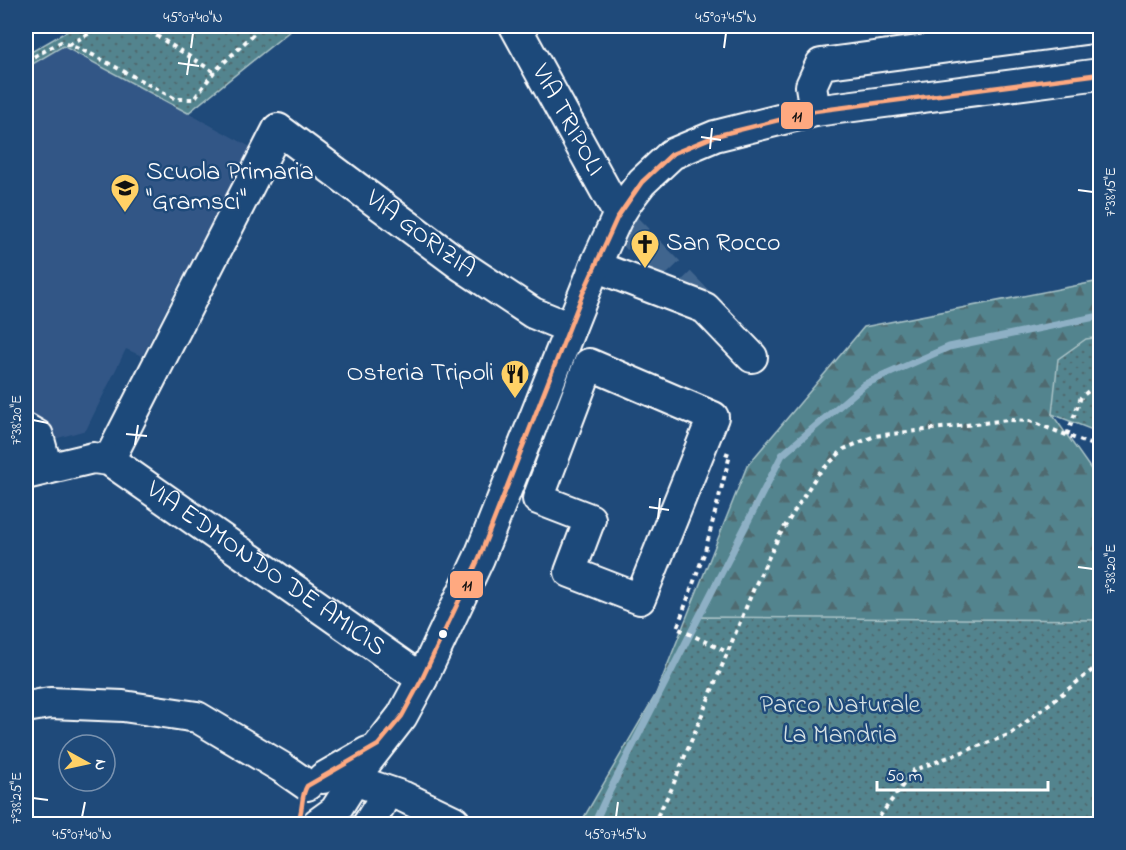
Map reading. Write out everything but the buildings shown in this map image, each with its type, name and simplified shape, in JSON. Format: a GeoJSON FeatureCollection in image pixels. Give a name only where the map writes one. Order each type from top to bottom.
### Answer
{"type":"FeatureCollection","features":[{"type":"Feature","properties":{"kind":"street","name":"VIA TRIPOLI"},"geometry":{"type":"LineString","coordinates":[[515,26],[619,214]]}},
{"type":"Feature","properties":{"kind":"street"},"geometry":{"type":"LineString","coordinates":[[815,111],[811,86],[821,64],[1101,27]]}},
{"type":"Feature","properties":{"kind":"street"},"geometry":{"type":"LineString","coordinates":[[321,802],[378,745],[402,716],[479,558],[595,266],[619,214],[642,182],[672,154],[715,136],[815,111],[1101,74]]}},
{"type":"Feature","properties":{"kind":"street","name":"VIA GORIZIA"},"geometry":{"type":"LineString","coordinates":[[109,460],[278,129],[462,266],[533,313],[570,328]]}},
{"type":"Feature","properties":{"kind":"street"},"geometry":{"type":"LineString","coordinates":[[595,266],[705,308],[752,357]]}},
{"type":"Feature","properties":{"kind":"street"},"geometry":{"type":"LineString","coordinates":[[589,364],[714,417],[704,442],[640,599],[570,572],[590,519],[538,499],[589,364]]}},
{"type":"Feature","properties":{"kind":"street"},"geometry":{"type":"LineString","coordinates":[[26,429],[38,436],[36,471],[93,458],[109,460]]}},
{"type":"Feature","properties":{"kind":"street","name":"VIA EDMONDO DE AMICIS"},"geometry":{"type":"LineString","coordinates":[[109,460],[422,679]]}},
{"type":"Feature","properties":{"kind":"street"},"geometry":{"type":"LineString","coordinates":[[26,707],[50,703],[123,706],[197,717],[281,767],[321,802]]}},
{"type":"Feature","properties":{"kind":"street"},"geometry":{"type":"LineString","coordinates":[[321,802],[382,790],[404,797],[454,821],[456,825]]}},
{"type":"Feature","properties":{"kind":"street"},"geometry":{"type":"LineString","coordinates":[[368,825],[380,805],[382,790]]}},
{"type":"Feature","properties":{"kind":"path"},"geometry":{"type":"LineString","coordinates":[[69,45],[102,26]]}},
{"type":"Feature","properties":{"kind":"path"},"geometry":{"type":"LineString","coordinates":[[141,26],[214,72]]}},
{"type":"Feature","properties":{"kind":"path"},"geometry":{"type":"LineString","coordinates":[[26,61],[61,42],[89,53],[176,99],[194,99],[214,72],[262,26]]}},
{"type":"Feature","properties":{"kind":"path"},"geometry":{"type":"LineString","coordinates":[[1067,435],[1081,397],[1101,382]]}},
{"type":"Feature","properties":{"kind":"path"},"geometry":{"type":"LineString","coordinates":[[653,825],[671,790],[754,588],[779,536],[817,476],[844,449],[875,436],[1008,420],[1030,422],[1101,448]]}},
{"type":"Feature","properties":{"kind":"path"},"geometry":{"type":"LineString","coordinates":[[704,442],[730,455],[705,551],[677,628],[727,652]]}},
{"type":"Feature","properties":{"kind":"path"},"geometry":{"type":"LineString","coordinates":[[874,825],[914,770],[1011,734],[1101,664]]}},
{"type":"Feature","properties":{"kind":"shaded area","name":"Scuola Primaria \"Gramsci\""},"geometry":{"type":"Polygon","coordinates":[[[63,46],[258,151],[192,278],[182,278],[142,356],[126,349],[86,430],[51,440],[26,420],[26,68],[63,46]]]}},
{"type":"Feature","properties":{"kind":"green space"},"geometry":{"type":"Polygon","coordinates":[[[76,26],[296,26],[188,113],[63,46],[26,68],[26,55],[76,26]]]}},
{"type":"Feature","properties":{"kind":"green space"},"geometry":{"type":"Polygon","coordinates":[[[1100,281],[1100,337],[1095,338],[1052,414],[1100,482],[1100,824],[604,824],[747,466],[864,327],[1100,281]]]}},
{"type":"Feature","properties":{"kind":"green space"},"geometry":{"type":"Polygon","coordinates":[[[1100,337],[1100,433],[1052,414],[1058,359],[1086,339],[1100,337]]]}},
{"type":"Feature","properties":{"kind":"green space","name":"Parco Naturale La Mandria"},"geometry":{"type":"Polygon","coordinates":[[[701,617],[1100,620],[1100,824],[580,824],[701,617]]]}},
{"type":"Feature","properties":{"kind":"waterway"},"geometry":{"type":"LineString","coordinates":[[594,824],[782,455],[865,384],[949,347],[1100,316]]}},
{"type":"Feature","properties":{"kind":"tunnel"},"geometry":{"type":"LineString","coordinates":[[617,218],[705,308]]}},
{"type":"Feature","properties":{"kind":"transit line","name":"11"},"geometry":{"type":"LineString","coordinates":[[297,824],[307,786],[378,745],[402,716],[422,679],[479,558],[583,293],[617,218],[642,182],[672,154],[715,136],[815,111],[1100,74]]}},
{"type":"Feature","properties":{"kind":"place","name":"Scuola Primaria \"Gramsci\""},"geometry":{"type":"Point","coordinates":[125,214]}},
{"type":"Feature","properties":{"kind":"place","name":"San Rocco"},"geometry":{"type":"Point","coordinates":[645,270]}},
{"type":"Feature","properties":{"kind":"place","name":"Osteria Tripoli"},"geometry":{"type":"Point","coordinates":[515,400]}}]}
